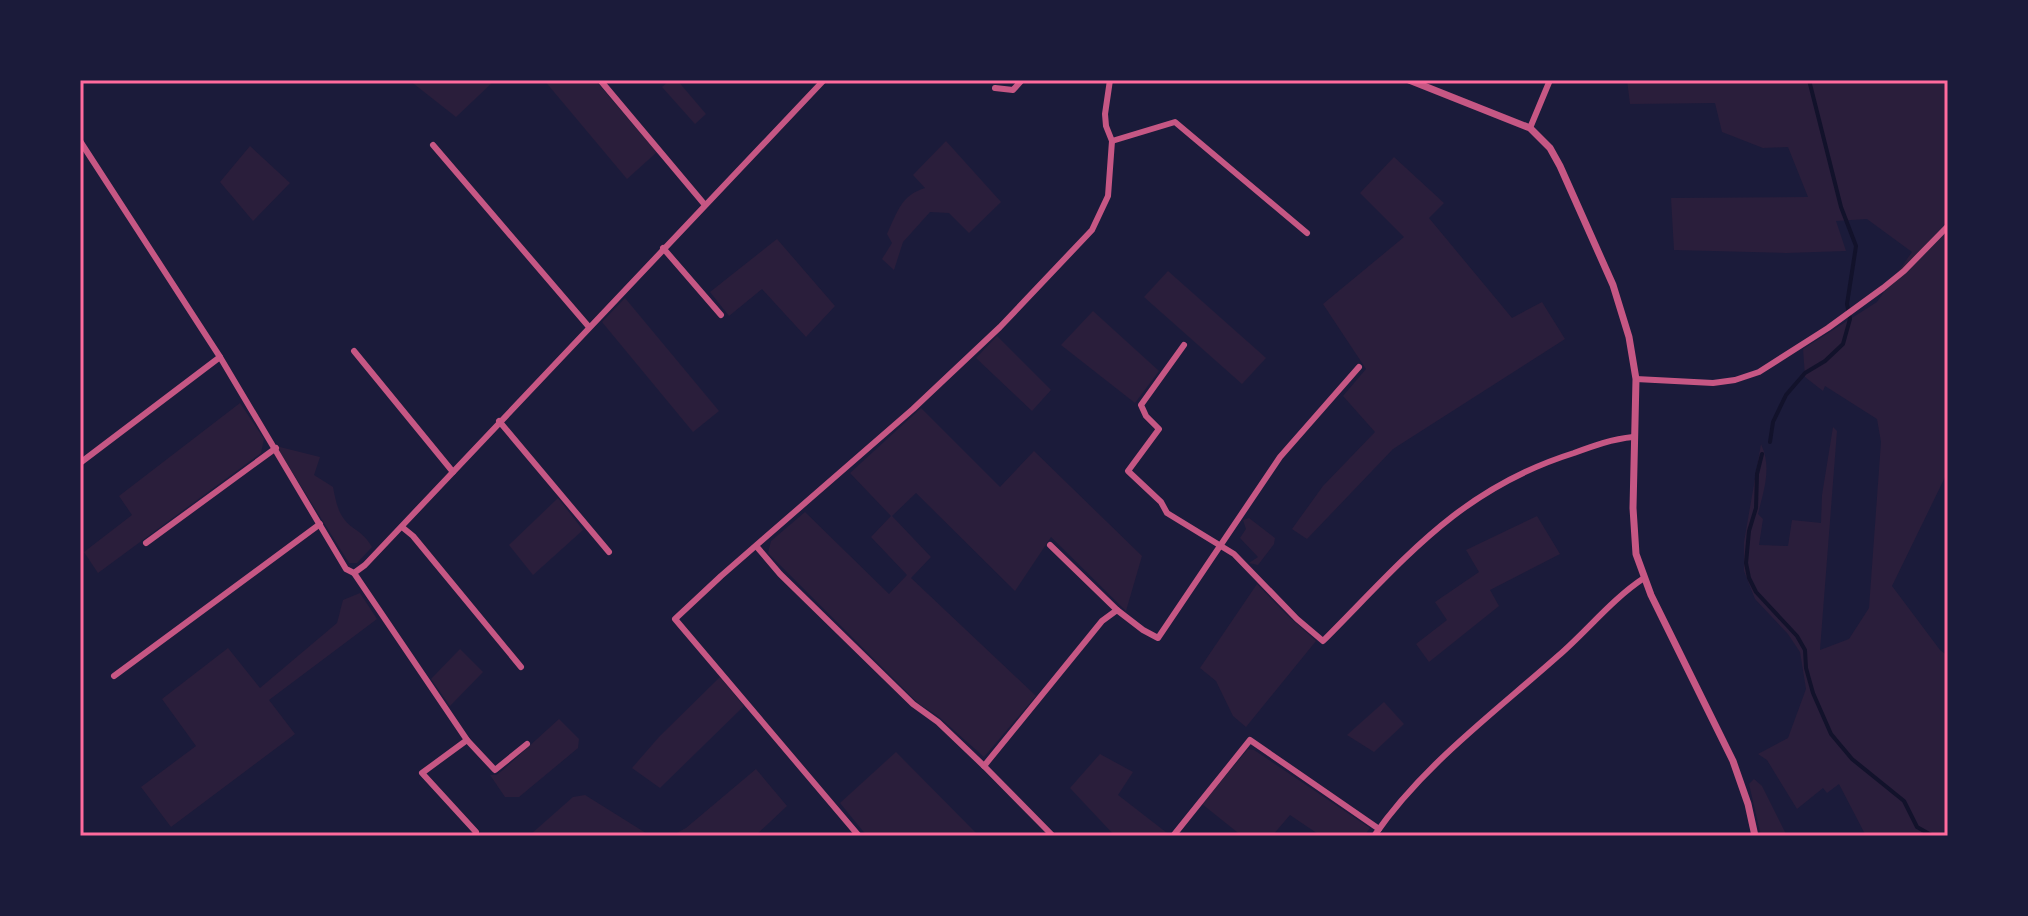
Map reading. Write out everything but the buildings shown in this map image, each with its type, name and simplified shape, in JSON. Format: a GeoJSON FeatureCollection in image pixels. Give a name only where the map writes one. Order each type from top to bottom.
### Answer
{"type":"FeatureCollection","features":[{"type":"Feature","properties":{"kind":"street"},"geometry":{"type":"LineString","coordinates":[[600,80],[705,205]]}},
{"type":"Feature","properties":{"kind":"street"},"geometry":{"type":"LineString","coordinates":[[354,573],[402,527],[824,80]]}},
{"type":"Feature","properties":{"kind":"street"},"geometry":{"type":"LineString","coordinates":[[995,88],[1013,90],[1022,80]]}},
{"type":"Feature","properties":{"kind":"street"},"geometry":{"type":"LineString","coordinates":[[859,836],[675,619],[913,409],[1000,327],[1092,230],[1108,196],[1112,141],[1105,114],[1110,80]]}},
{"type":"Feature","properties":{"kind":"street"},"geometry":{"type":"LineString","coordinates":[[1409,80],[1530,128],[1550,148],[1612,282],[1629,337],[1636,379],[1633,530],[1644,578],[1733,761],[1755,836]]}},
{"type":"Feature","properties":{"kind":"street"},"geometry":{"type":"LineString","coordinates":[[1530,128],[1550,80]]}},
{"type":"Feature","properties":{"kind":"street"},"geometry":{"type":"LineString","coordinates":[[1112,141],[1175,122],[1307,233]]}},
{"type":"Feature","properties":{"kind":"street"},"geometry":{"type":"LineString","coordinates":[[80,141],[220,357],[346,569],[354,573],[467,740],[495,770],[527,744]]}},
{"type":"Feature","properties":{"kind":"street"},"geometry":{"type":"LineString","coordinates":[[433,145],[589,327]]}},
{"type":"Feature","properties":{"kind":"street"},"geometry":{"type":"LineString","coordinates":[[1636,379],[1700,384],[1735,380],[1771,365],[1854,310],[1904,271],[1948,226]]}},
{"type":"Feature","properties":{"kind":"street"},"geometry":{"type":"LineString","coordinates":[[663,248],[721,315]]}},
{"type":"Feature","properties":{"kind":"street"},"geometry":{"type":"LineString","coordinates":[[1184,345],[1141,405],[1146,416],[1159,429],[1128,471],[1161,502],[1167,513],[1234,554],[1297,619],[1323,641],[1397,563],[1474,498],[1513,476],[1560,457],[1633,437]]}},
{"type":"Feature","properties":{"kind":"street"},"geometry":{"type":"LineString","coordinates":[[354,351],[453,472]]}},
{"type":"Feature","properties":{"kind":"street"},"geometry":{"type":"LineString","coordinates":[[80,463],[220,357]]}},
{"type":"Feature","properties":{"kind":"street"},"geometry":{"type":"LineString","coordinates":[[1050,545],[1117,610],[1158,638],[1280,457],[1359,367]]}},
{"type":"Feature","properties":{"kind":"street"},"geometry":{"type":"LineString","coordinates":[[499,421],[609,552]]}},
{"type":"Feature","properties":{"kind":"street"},"geometry":{"type":"LineString","coordinates":[[146,543],[276,448]]}},
{"type":"Feature","properties":{"kind":"street"},"geometry":{"type":"LineString","coordinates":[[114,676],[320,524]]}},
{"type":"Feature","properties":{"kind":"street"},"geometry":{"type":"LineString","coordinates":[[402,527],[521,667]]}},
{"type":"Feature","properties":{"kind":"street"},"geometry":{"type":"LineString","coordinates":[[757,547],[780,574],[902,694],[938,722],[1053,836]]}},
{"type":"Feature","properties":{"kind":"street"},"geometry":{"type":"LineString","coordinates":[[1173,836],[1250,740],[1376,833],[1418,781],[1568,647],[1628,588],[1644,578]]}},
{"type":"Feature","properties":{"kind":"street"},"geometry":{"type":"LineString","coordinates":[[984,766],[1102,621],[1117,610]]}},
{"type":"Feature","properties":{"kind":"street"},"geometry":{"type":"LineString","coordinates":[[467,740],[422,773],[476,832]]}},
{"type":"Feature","properties":{"kind":"shaded area"},"geometry":{"type":"Polygon","coordinates":[[[409,80],[495,80],[456,117],[409,80]]]}},
{"type":"Feature","properties":{"kind":"shaded area"},"geometry":{"type":"Polygon","coordinates":[[[544,80],[595,80],[657,152],[627,179],[544,80]]]}},
{"type":"Feature","properties":{"kind":"shaded area"},"geometry":{"type":"Polygon","coordinates":[[[670,80],[677,80],[706,114],[695,124],[662,87],[670,80]]]}},
{"type":"Feature","properties":{"kind":"shaded area"},"geometry":{"type":"Polygon","coordinates":[[[1627,80],[1948,80],[1948,471],[1892,586],[1940,650],[1948,656],[1948,836],[1866,836],[1839,784],[1827,793],[1823,788],[1797,809],[1767,760],[1758,754],[1788,738],[1806,689],[1800,652],[1788,634],[1755,599],[1744,571],[1744,542],[1761,444],[1766,470],[1758,514],[1763,519],[1759,545],[1788,546],[1792,520],[1821,523],[1822,495],[1833,427],[1837,431],[1820,650],[1849,639],[1869,608],[1881,442],[1877,419],[1825,386],[1823,391],[1805,377],[1803,349],[1877,302],[1912,252],[1867,219],[1836,221],[1846,251],[1674,250],[1671,198],[1808,197],[1788,147],[1763,148],[1722,132],[1715,103],[1630,104],[1627,80]]]}},
{"type":"Feature","properties":{"kind":"shaded area"},"geometry":{"type":"Polygon","coordinates":[[[946,141],[1001,202],[969,233],[949,213],[930,212],[903,242],[894,270],[882,259],[892,243],[887,234],[905,200],[925,188],[913,175],[946,141]]]}},
{"type":"Feature","properties":{"kind":"shaded area"},"geometry":{"type":"Polygon","coordinates":[[[250,146],[290,183],[253,221],[220,182],[250,146]]]}},
{"type":"Feature","properties":{"kind":"shaded area"},"geometry":{"type":"Polygon","coordinates":[[[1394,157],[1444,203],[1429,218],[1512,318],[1542,302],[1565,339],[1393,449],[1307,539],[1292,529],[1323,486],[1375,432],[1343,396],[1366,369],[1323,304],[1404,237],[1360,193],[1394,157]]]}},
{"type":"Feature","properties":{"kind":"shaded area"},"geometry":{"type":"Polygon","coordinates":[[[777,239],[835,306],[806,337],[762,289],[729,316],[710,292],[777,239]]]}},
{"type":"Feature","properties":{"kind":"shaded area"},"geometry":{"type":"Polygon","coordinates":[[[1168,271],[1266,358],[1242,384],[1144,297],[1168,271]]]}},
{"type":"Feature","properties":{"kind":"shaded area"},"geometry":{"type":"Polygon","coordinates":[[[625,298],[719,411],[693,432],[602,322],[625,298]]]}},
{"type":"Feature","properties":{"kind":"shaded area"},"geometry":{"type":"Polygon","coordinates":[[[1093,311],[1159,371],[1135,403],[1061,345],[1093,311]]]}},
{"type":"Feature","properties":{"kind":"shaded area"},"geometry":{"type":"Polygon","coordinates":[[[997,336],[1051,390],[1032,411],[976,358],[997,336]]]}},
{"type":"Feature","properties":{"kind":"shaded area"},"geometry":{"type":"Polygon","coordinates":[[[240,403],[264,439],[261,453],[98,573],[84,552],[132,515],[119,496],[240,403]]]}},
{"type":"Feature","properties":{"kind":"shaded area"},"geometry":{"type":"Polygon","coordinates":[[[921,408],[1000,487],[1034,451],[1142,556],[1126,611],[1051,537],[1015,591],[916,493],[892,516],[931,557],[911,578],[1036,696],[984,757],[938,716],[919,704],[768,553],[771,541],[805,512],[889,594],[907,575],[871,537],[891,516],[850,473],[921,408]]]}},
{"type":"Feature","properties":{"kind":"shaded area"},"geometry":{"type":"Polygon","coordinates":[[[276,446],[320,457],[314,475],[333,487],[347,523],[372,547],[357,563],[349,563],[276,446]]]}},
{"type":"Feature","properties":{"kind":"shaded area"},"geometry":{"type":"Polygon","coordinates":[[[558,498],[583,530],[533,575],[509,545],[558,498]]]}},
{"type":"Feature","properties":{"kind":"shaded area"},"geometry":{"type":"Polygon","coordinates":[[[1537,516],[1560,554],[1490,590],[1499,606],[1429,662],[1416,644],[1447,620],[1435,602],[1479,572],[1466,550],[1537,516]]]}},
{"type":"Feature","properties":{"kind":"shaded area"},"geometry":{"type":"Polygon","coordinates":[[[1249,518],[1275,538],[1258,565],[1249,563],[1258,557],[1240,538],[1246,529],[1243,520],[1249,518]]]}},
{"type":"Feature","properties":{"kind":"shaded area"},"geometry":{"type":"Polygon","coordinates":[[[1257,584],[1316,641],[1246,727],[1233,716],[1216,681],[1200,668],[1257,584]]]}},
{"type":"Feature","properties":{"kind":"shaded area"},"geometry":{"type":"Polygon","coordinates":[[[360,593],[377,619],[269,700],[295,734],[171,827],[141,787],[196,746],[162,699],[228,648],[260,688],[337,623],[343,600],[360,593]]]}},
{"type":"Feature","properties":{"kind":"shaded area"},"geometry":{"type":"Polygon","coordinates":[[[460,649],[483,672],[450,706],[431,679],[460,649]]]}},
{"type":"Feature","properties":{"kind":"shaded area"},"geometry":{"type":"Polygon","coordinates":[[[720,677],[744,706],[660,788],[632,768],[659,737],[720,677]]]}},
{"type":"Feature","properties":{"kind":"shaded area"},"geometry":{"type":"Polygon","coordinates":[[[1384,702],[1404,724],[1374,752],[1347,735],[1384,702]]]}},
{"type":"Feature","properties":{"kind":"shaded area"},"geometry":{"type":"Polygon","coordinates":[[[559,719],[579,739],[578,748],[519,797],[505,797],[490,775],[503,770],[559,719]]]}},
{"type":"Feature","properties":{"kind":"shaded area"},"geometry":{"type":"Polygon","coordinates":[[[1248,749],[1254,750],[1370,828],[1364,836],[1321,836],[1290,815],[1272,836],[1242,836],[1202,804],[1248,749]]]}},
{"type":"Feature","properties":{"kind":"shaded area"},"geometry":{"type":"Polygon","coordinates":[[[896,752],[979,836],[867,836],[840,803],[896,752]]]}},
{"type":"Feature","properties":{"kind":"shaded area"},"geometry":{"type":"Polygon","coordinates":[[[1100,754],[1133,772],[1118,795],[1167,833],[1165,836],[1115,836],[1070,788],[1100,754]]]}},
{"type":"Feature","properties":{"kind":"shaded area"},"geometry":{"type":"Polygon","coordinates":[[[756,769],[787,806],[755,836],[671,836],[686,828],[756,769]]]}},
{"type":"Feature","properties":{"kind":"shaded area"},"geometry":{"type":"Polygon","coordinates":[[[1754,779],[1762,786],[1786,834],[1761,836],[1749,784],[1754,779]]]}},
{"type":"Feature","properties":{"kind":"shaded area"},"geometry":{"type":"Polygon","coordinates":[[[585,795],[654,836],[530,835],[573,797],[585,795]]]}},
{"type":"Feature","properties":{"kind":"waterway"},"geometry":{"type":"LineString","coordinates":[[1770,442],[1773,422],[1786,395],[1805,373],[1825,361],[1843,344],[1850,319],[1847,304],[1856,246],[1841,207],[1809,80]]}},
{"type":"Feature","properties":{"kind":"waterway"},"geometry":{"type":"LineString","coordinates":[[1762,454],[1757,474],[1756,508],[1749,531],[1746,563],[1749,578],[1756,592],[1797,636],[1805,650],[1813,693],[1831,734],[1852,759],[1904,801],[1917,827],[1933,836]]}}]}
